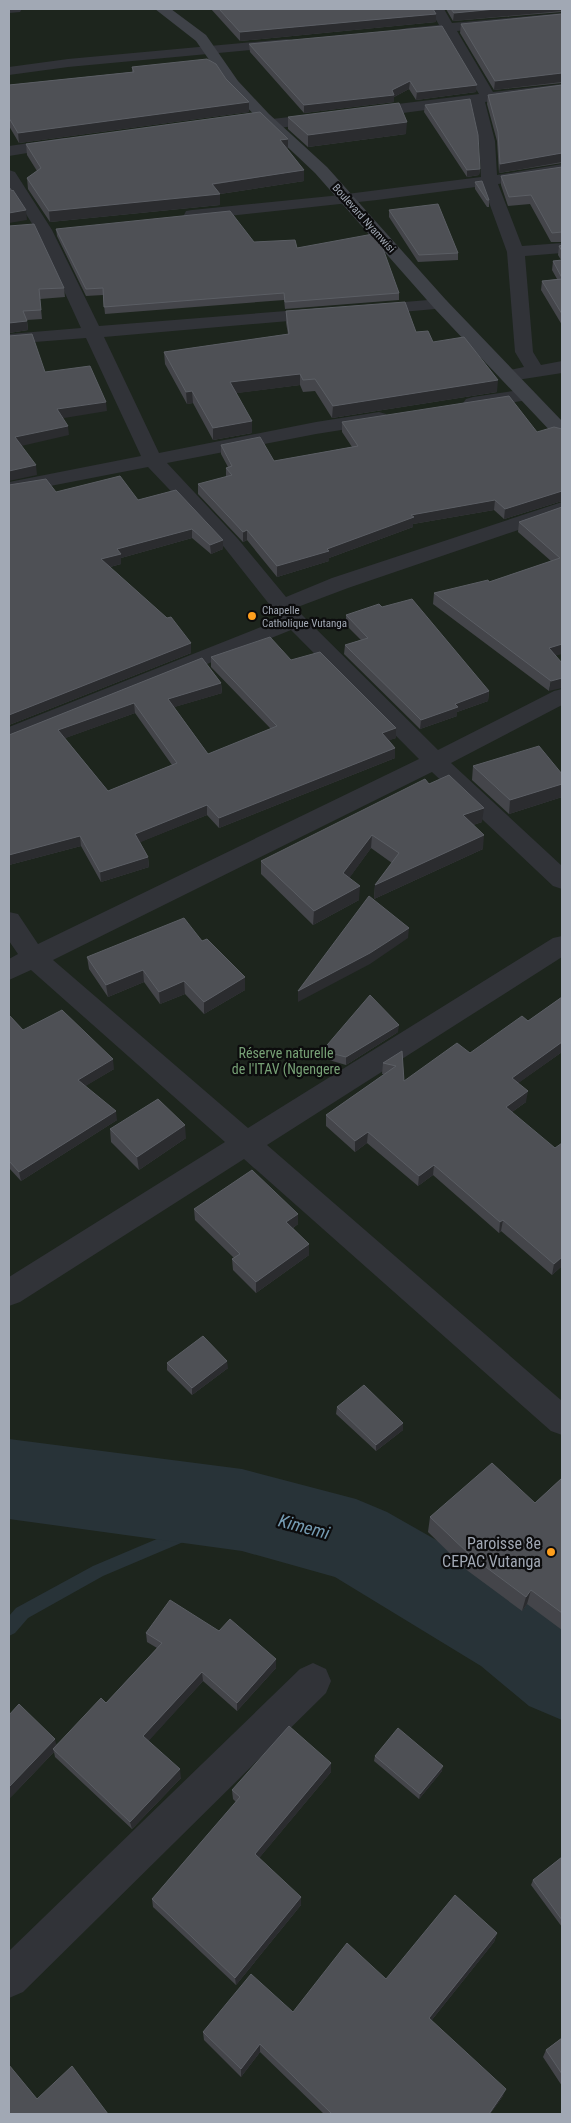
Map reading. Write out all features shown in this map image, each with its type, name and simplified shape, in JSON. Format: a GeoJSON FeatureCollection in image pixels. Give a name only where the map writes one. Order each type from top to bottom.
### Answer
{"type":"FeatureCollection","features":[{"type":"Feature","properties":{"kind":"main road","name":"Boulevard Nyamwisi"},"geometry":{"type":"LineString","coordinates":[[162,9],[187,26],[211,50],[228,78],[268,121],[322,170],[440,304],[562,432]]}},
{"type":"Feature","properties":{"kind":"street"},"geometry":{"type":"LineString","coordinates":[[9,9],[15,9]]}},
{"type":"Feature","properties":{"kind":"street"},"geometry":{"type":"LineString","coordinates":[[437,9],[482,98],[489,181],[516,252],[524,352],[535,371]]}},
{"type":"Feature","properties":{"kind":"street"},"geometry":{"type":"LineString","coordinates":[[388,34],[562,16]]}},
{"type":"Feature","properties":{"kind":"street"},"geometry":{"type":"LineString","coordinates":[[9,71],[300,42]]}},
{"type":"Feature","properties":{"kind":"street"},"geometry":{"type":"LineString","coordinates":[[246,120],[268,121],[345,115],[562,88]]}},
{"type":"Feature","properties":{"kind":"street"},"geometry":{"type":"LineString","coordinates":[[9,150],[76,142]]}},
{"type":"Feature","properties":{"kind":"street"},"geometry":{"type":"LineString","coordinates":[[171,218],[348,200],[562,169]]}},
{"type":"Feature","properties":{"kind":"street"},"geometry":{"type":"LineString","coordinates":[[9,175],[90,331],[153,460],[231,543],[288,613],[435,761],[562,880]]}},
{"type":"Feature","properties":{"kind":"street"},"geometry":{"type":"LineString","coordinates":[[36,227],[63,228]]}},
{"type":"Feature","properties":{"kind":"street"},"geometry":{"type":"LineString","coordinates":[[516,252],[562,248]]}},
{"type":"Feature","properties":{"kind":"street"},"geometry":{"type":"LineString","coordinates":[[9,339],[440,304]]}},
{"type":"Feature","properties":{"kind":"street"},"geometry":{"type":"LineString","coordinates":[[509,376],[562,367]]}},
{"type":"Feature","properties":{"kind":"street"},"geometry":{"type":"LineString","coordinates":[[459,405],[526,394]]}},
{"type":"Feature","properties":{"kind":"street"},"geometry":{"type":"LineString","coordinates":[[9,488],[316,428],[392,416]]}},
{"type":"Feature","properties":{"kind":"street"},"geometry":{"type":"LineString","coordinates":[[9,736],[288,613],[340,583],[562,508]]}},
{"type":"Feature","properties":{"kind":"street"},"geometry":{"type":"LineString","coordinates":[[21,964],[435,761],[562,696]]}},
{"type":"Feature","properties":{"kind":"street"},"geometry":{"type":"LineString","coordinates":[[9,922],[21,964],[246,1145],[557,1408]]}},
{"type":"Feature","properties":{"kind":"street"},"geometry":{"type":"LineString","coordinates":[[9,1292],[562,945]]}},
{"type":"Feature","properties":{"kind":"street"},"geometry":{"type":"LineString","coordinates":[[9,1978],[313,1681]]}},
{"type":"Feature","properties":{"kind":"green space","name":"Réserve naturelle de l'ITAV (Ngengere"},"geometry":{"type":"Polygon","coordinates":[[[9,9],[562,9],[562,2114],[9,2114],[9,9]]]}},
{"type":"Feature","properties":{"kind":"building"},"geometry":{"type":"Polygon","coordinates":[[[219,9],[433,9],[436,14],[240,32],[219,9]]]}},
{"type":"Feature","properties":{"kind":"building"},"geometry":{"type":"Polygon","coordinates":[[[451,9],[496,9],[454,13],[451,9]]]}},
{"type":"Feature","properties":{"kind":"building"},"geometry":{"type":"Polygon","coordinates":[[[562,14],[562,73],[495,81],[461,24],[562,14]]]}},
{"type":"Feature","properties":{"kind":"building"},"geometry":{"type":"Polygon","coordinates":[[[442,26],[477,85],[417,92],[410,81],[392,90],[394,95],[304,105],[249,44],[442,26]]]}},
{"type":"Feature","properties":{"kind":"building"},"geometry":{"type":"Polygon","coordinates":[[[207,59],[216,64],[226,79],[249,102],[18,133],[9,118],[9,85],[134,72],[132,67],[207,59]]]}},
{"type":"Feature","properties":{"kind":"building"},"geometry":{"type":"Polygon","coordinates":[[[562,85],[562,153],[500,164],[498,132],[488,95],[562,85]]]}},
{"type":"Feature","properties":{"kind":"building"},"geometry":{"type":"Polygon","coordinates":[[[470,99],[478,135],[480,169],[467,170],[425,105],[470,99]]]}},
{"type":"Feature","properties":{"kind":"building"},"geometry":{"type":"Polygon","coordinates":[[[399,103],[407,122],[308,135],[288,117],[399,103]]]}},
{"type":"Feature","properties":{"kind":"building"},"geometry":{"type":"Polygon","coordinates":[[[260,112],[288,139],[280,140],[304,170],[212,184],[220,194],[49,211],[27,178],[41,168],[26,144],[260,112]]]}},
{"type":"Feature","properties":{"kind":"building"},"geometry":{"type":"Polygon","coordinates":[[[562,167],[562,232],[552,233],[531,195],[509,197],[501,176],[562,167]]]}},
{"type":"Feature","properties":{"kind":"building"},"geometry":{"type":"Polygon","coordinates":[[[482,181],[489,200],[487,200],[475,182],[482,181]]]}},
{"type":"Feature","properties":{"kind":"building"},"geometry":{"type":"Polygon","coordinates":[[[9,187],[13,190],[26,210],[9,213],[9,187]]]}},
{"type":"Feature","properties":{"kind":"building"},"geometry":{"type":"Polygon","coordinates":[[[438,204],[458,253],[419,255],[389,210],[438,204]]]}},
{"type":"Feature","properties":{"kind":"building"},"geometry":{"type":"Polygon","coordinates":[[[230,211],[254,242],[295,240],[297,248],[373,234],[381,243],[399,293],[285,302],[284,293],[104,307],[103,288],[86,289],[56,229],[230,211]]]}},
{"type":"Feature","properties":{"kind":"building"},"geometry":{"type":"Polygon","coordinates":[[[34,224],[64,288],[39,289],[41,310],[23,311],[27,321],[9,323],[9,226],[34,224]]]}},
{"type":"Feature","properties":{"kind":"building"},"geometry":{"type":"Polygon","coordinates":[[[562,260],[562,278],[553,261],[562,260]]]}},
{"type":"Feature","properties":{"kind":"building"},"geometry":{"type":"Polygon","coordinates":[[[562,279],[562,314],[542,281],[562,279]]]}},
{"type":"Feature","properties":{"kind":"building"},"geometry":{"type":"Polygon","coordinates":[[[405,302],[416,332],[428,331],[433,342],[464,337],[498,380],[333,406],[315,379],[303,380],[300,374],[230,382],[252,421],[213,428],[192,391],[186,392],[164,352],[289,334],[286,311],[405,302]]]}},
{"type":"Feature","properties":{"kind":"building"},"geometry":{"type":"Polygon","coordinates":[[[32,334],[45,372],[90,366],[106,402],[57,409],[68,426],[15,437],[36,465],[9,471],[9,336],[32,334]]]}},
{"type":"Feature","properties":{"kind":"building"},"geometry":{"type":"Polygon","coordinates":[[[509,396],[537,432],[554,427],[562,429],[562,491],[505,509],[495,500],[411,515],[414,517],[327,549],[329,551],[277,566],[247,530],[243,532],[198,484],[232,475],[226,468],[232,466],[221,445],[260,437],[274,461],[358,446],[342,422],[509,396]]]}},
{"type":"Feature","properties":{"kind":"building"},"geometry":{"type":"Polygon","coordinates":[[[120,476],[138,500],[176,490],[223,540],[210,545],[192,529],[117,549],[121,554],[101,559],[167,618],[171,617],[191,643],[9,715],[9,485],[46,479],[56,492],[120,476]]]}},
{"type":"Feature","properties":{"kind":"building"},"geometry":{"type":"Polygon","coordinates":[[[562,507],[562,644],[549,648],[562,663],[562,678],[551,681],[434,593],[488,580],[489,582],[560,558],[519,522],[562,507]]]}},
{"type":"Feature","properties":{"kind":"building"},"geometry":{"type":"Polygon","coordinates":[[[412,599],[489,691],[455,704],[458,707],[421,720],[345,645],[368,638],[346,615],[379,604],[382,607],[412,599]]]}},
{"type":"Feature","properties":{"kind":"building"},"geometry":{"type":"Polygon","coordinates":[[[270,637],[291,660],[320,652],[396,728],[382,733],[395,748],[219,818],[207,805],[135,834],[148,857],[100,872],[80,836],[9,855],[9,735],[202,658],[221,683],[168,699],[208,754],[277,726],[211,657],[270,637]],[[134,703],[58,730],[108,791],[177,763],[134,703]]]}},
{"type":"Feature","properties":{"kind":"building"},"geometry":{"type":"Polygon","coordinates":[[[539,746],[562,774],[562,784],[510,800],[473,766],[539,746]]]}},
{"type":"Feature","properties":{"kind":"building"},"geometry":{"type":"Polygon","coordinates":[[[449,775],[484,808],[463,815],[484,835],[375,885],[399,853],[372,835],[343,873],[360,886],[314,911],[261,861],[425,779],[429,784],[449,775]]]}},
{"type":"Feature","properties":{"kind":"building"},"geometry":{"type":"Polygon","coordinates":[[[369,896],[409,928],[370,953],[298,991],[369,896]]]}},
{"type":"Feature","properties":{"kind":"building"},"geometry":{"type":"Polygon","coordinates":[[[184,918],[202,941],[207,939],[245,977],[204,1002],[184,981],[159,992],[143,970],[106,985],[87,957],[184,918]]]}},
{"type":"Feature","properties":{"kind":"building"},"geometry":{"type":"Polygon","coordinates":[[[370,995],[399,1025],[346,1057],[322,1051],[370,995]]]}},
{"type":"Feature","properties":{"kind":"building"},"geometry":{"type":"Polygon","coordinates":[[[562,997],[562,1042],[512,1078],[528,1091],[506,1107],[555,1148],[562,1143],[562,1257],[554,1264],[503,1220],[500,1222],[434,1165],[419,1176],[368,1132],[355,1141],[326,1115],[396,1066],[383,1063],[402,1051],[404,1081],[457,1043],[470,1053],[522,1016],[528,1021],[562,997]]]}},
{"type":"Feature","properties":{"kind":"building"},"geometry":{"type":"Polygon","coordinates":[[[62,1010],[113,1059],[78,1080],[116,1111],[19,1172],[9,1161],[9,1015],[23,1030],[62,1010]]]}},
{"type":"Feature","properties":{"kind":"building"},"geometry":{"type":"Polygon","coordinates":[[[158,1099],[185,1125],[137,1157],[110,1129],[158,1099]]]}},
{"type":"Feature","properties":{"kind":"building"},"geometry":{"type":"Polygon","coordinates":[[[252,1170],[298,1214],[286,1222],[309,1244],[256,1282],[232,1259],[240,1254],[194,1209],[252,1170]]]}},
{"type":"Feature","properties":{"kind":"building"},"geometry":{"type":"Polygon","coordinates":[[[203,1336],[227,1361],[192,1388],[167,1363],[203,1336]]]}},
{"type":"Feature","properties":{"kind":"building"},"geometry":{"type":"Polygon","coordinates":[[[364,1385],[403,1423],[376,1445],[337,1407],[364,1385]]]}},
{"type":"Feature","properties":{"kind":"building"},"geometry":{"type":"Polygon","coordinates":[[[492,1463],[535,1503],[562,1478],[562,1613],[531,1590],[526,1597],[471,1556],[430,1517],[492,1463]]]}},
{"type":"Feature","properties":{"kind":"building"},"geometry":{"type":"Polygon","coordinates":[[[170,1600],[219,1631],[230,1619],[276,1659],[237,1703],[202,1672],[143,1736],[180,1769],[130,1822],[53,1749],[101,1698],[106,1703],[162,1643],[146,1633],[170,1600]]]}},
{"type":"Feature","properties":{"kind":"building"},"geometry":{"type":"Polygon","coordinates":[[[19,1704],[55,1739],[9,1787],[9,1715],[19,1704]]]}},
{"type":"Feature","properties":{"kind":"building"},"geometry":{"type":"Polygon","coordinates":[[[289,1726],[331,1763],[255,1854],[301,1897],[235,1978],[152,1899],[240,1797],[232,1790],[289,1726]]]}},
{"type":"Feature","properties":{"kind":"building"},"geometry":{"type":"Polygon","coordinates":[[[398,1728],[443,1766],[420,1794],[375,1756],[398,1728]]]}},
{"type":"Feature","properties":{"kind":"building"},"geometry":{"type":"Polygon","coordinates":[[[562,1857],[562,1920],[533,1880],[562,1857]]]}},
{"type":"Feature","properties":{"kind":"building"},"geometry":{"type":"Polygon","coordinates":[[[455,1895],[497,1933],[429,2018],[506,2089],[489,2114],[332,2114],[260,2044],[241,2069],[203,2032],[251,1974],[293,2012],[347,1943],[386,1979],[455,1895]]]}},
{"type":"Feature","properties":{"kind":"building"},"geometry":{"type":"Polygon","coordinates":[[[562,2038],[562,2074],[546,2050],[562,2038]]]}},
{"type":"Feature","properties":{"kind":"building"},"geometry":{"type":"Polygon","coordinates":[[[9,2065],[37,2099],[72,2066],[108,2114],[9,2114],[9,2065]]]}},
{"type":"Feature","properties":{"kind":"waterway","name":"Kimemi"},"geometry":{"type":"LineString","coordinates":[[9,1479],[242,1510],[356,1541],[513,1634],[562,1674]]}},
{"type":"Feature","properties":{"kind":"waterway"},"geometry":{"type":"LineString","coordinates":[[9,1628],[22,1613],[98,1571],[242,1510]]}},
{"type":"Feature","properties":{"kind":"place","name":"Chapelle Catholique Vutanga"},"geometry":{"type":"Point","coordinates":[252,616]}},
{"type":"Feature","properties":{"kind":"place","name":"Paroisse 8e CEPAC Vutanga"},"geometry":{"type":"Point","coordinates":[551,1552]}}]}
